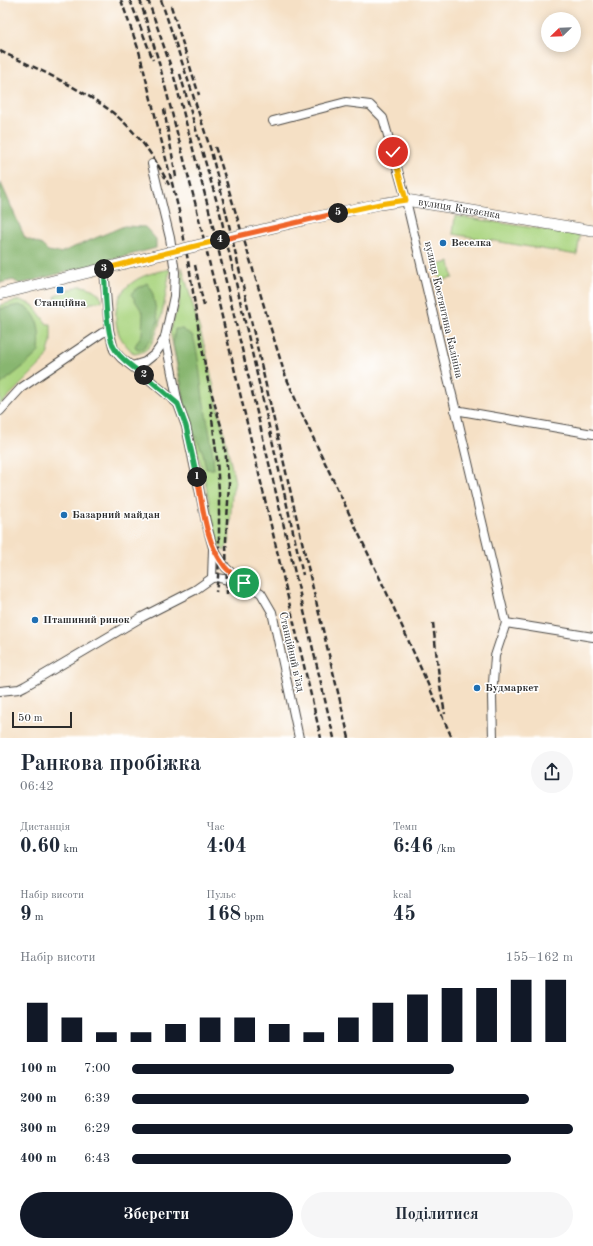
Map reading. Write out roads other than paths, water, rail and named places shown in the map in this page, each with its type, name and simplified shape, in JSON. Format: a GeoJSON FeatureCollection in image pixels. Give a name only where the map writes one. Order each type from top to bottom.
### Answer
{"type":"FeatureCollection","features":[{"type":"Feature","properties":{"kind":"main road","name":"вулиця Китаєнка"},"geometry":{"type":"LineString","coordinates":[[0,294],[303,220],[406,200],[593,231]]}},
{"type":"Feature","properties":{"kind":"street","name":"вулиця Костянтина Калініна"},"geometry":{"type":"LineString","coordinates":[[273,121],[346,102],[370,105],[383,118],[406,200],[506,623]]}},
{"type":"Feature","properties":{"kind":"street"},"geometry":{"type":"LineString","coordinates":[[132,366],[145,362],[155,354],[165,337],[174,296],[175,272],[170,238],[152,164]]}},
{"type":"Feature","properties":{"kind":"street"},"geometry":{"type":"LineString","coordinates":[[104,268],[109,330],[114,350],[178,404]]}},
{"type":"Feature","properties":{"kind":"street"},"geometry":{"type":"LineString","coordinates":[[0,411],[26,384],[74,351],[109,330]]}},
{"type":"Feature","properties":{"kind":"street"},"geometry":{"type":"LineString","coordinates":[[165,337],[178,404],[186,426],[206,522],[213,548],[212,578]]}},
{"type":"Feature","properties":{"kind":"street"},"geometry":{"type":"LineString","coordinates":[[455,410],[593,434]]}},
{"type":"Feature","properties":{"kind":"street"},"geometry":{"type":"LineString","coordinates":[[213,548],[226,568],[244,583]]}},
{"type":"Feature","properties":{"kind":"street"},"geometry":{"type":"LineString","coordinates":[[0,691],[19,689],[25,686],[142,618],[195,590],[212,578],[218,577],[235,584],[244,583]]}},
{"type":"Feature","properties":{"kind":"street","name":"Станційний в’їзд"},"geometry":{"type":"LineString","coordinates":[[244,583],[261,593],[272,612],[299,738]]}},
{"type":"Feature","properties":{"kind":"street"},"geometry":{"type":"LineString","coordinates":[[492,738],[492,698],[495,656],[506,623],[593,637]]}},
{"type":"Feature","properties":{"kind":"railway"},"geometry":{"type":"LineString","coordinates":[[121,0],[139,51],[179,211],[208,381],[223,433],[229,483],[226,540],[227,594]]}},
{"type":"Feature","properties":{"kind":"railway"},"geometry":{"type":"LineString","coordinates":[[130,0],[153,60]]}},
{"type":"Feature","properties":{"kind":"railway"},"geometry":{"type":"LineString","coordinates":[[140,0],[158,59],[196,206],[321,738]]}},
{"type":"Feature","properties":{"kind":"railway"},"geometry":{"type":"LineString","coordinates":[[148,0],[173,73],[210,214],[334,738]]}},
{"type":"Feature","properties":{"kind":"railway"},"geometry":{"type":"LineString","coordinates":[[161,0],[211,151],[349,738]]}},
{"type":"Feature","properties":{"kind":"railway"},"geometry":{"type":"LineString","coordinates":[[171,6],[199,95]]}},
{"type":"Feature","properties":{"kind":"railway"},"geometry":{"type":"LineString","coordinates":[[0,51],[64,82],[89,96],[112,112],[140,140],[156,162],[169,185]]}},
{"type":"Feature","properties":{"kind":"railway"},"geometry":{"type":"LineString","coordinates":[[180,74],[220,213],[303,575]]}},
{"type":"Feature","properties":{"kind":"railway"},"geometry":{"type":"LineString","coordinates":[[164,109],[176,177]]}},
{"type":"Feature","properties":{"kind":"railway"},"geometry":{"type":"LineString","coordinates":[[215,147],[284,372],[300,410],[392,604],[452,738]]}},
{"type":"Feature","properties":{"kind":"railway"},"geometry":{"type":"LineString","coordinates":[[195,265],[204,306]]}},
{"type":"Feature","properties":{"kind":"railway"},"geometry":{"type":"LineString","coordinates":[[210,402],[217,459],[219,492],[219,558],[216,592]]}},
{"type":"Feature","properties":{"kind":"railway"},"geometry":{"type":"LineString","coordinates":[[433,623],[440,686],[445,714]]}},
{"type":"Feature","properties":{"kind":"place","name":"Веселка"},"geometry":{"type":"Point","coordinates":[443,243]}},
{"type":"Feature","properties":{"kind":"place","name":"Станційна"},"geometry":{"type":"Point","coordinates":[60,290]}},
{"type":"Feature","properties":{"kind":"place","name":"Базарний майдан"},"geometry":{"type":"Point","coordinates":[64,515]}},
{"type":"Feature","properties":{"kind":"place","name":"Пташиний ринок"},"geometry":{"type":"Point","coordinates":[35,620]}},
{"type":"Feature","properties":{"kind":"place","name":"Будмаркет"},"geometry":{"type":"Point","coordinates":[477,688]}}]}
